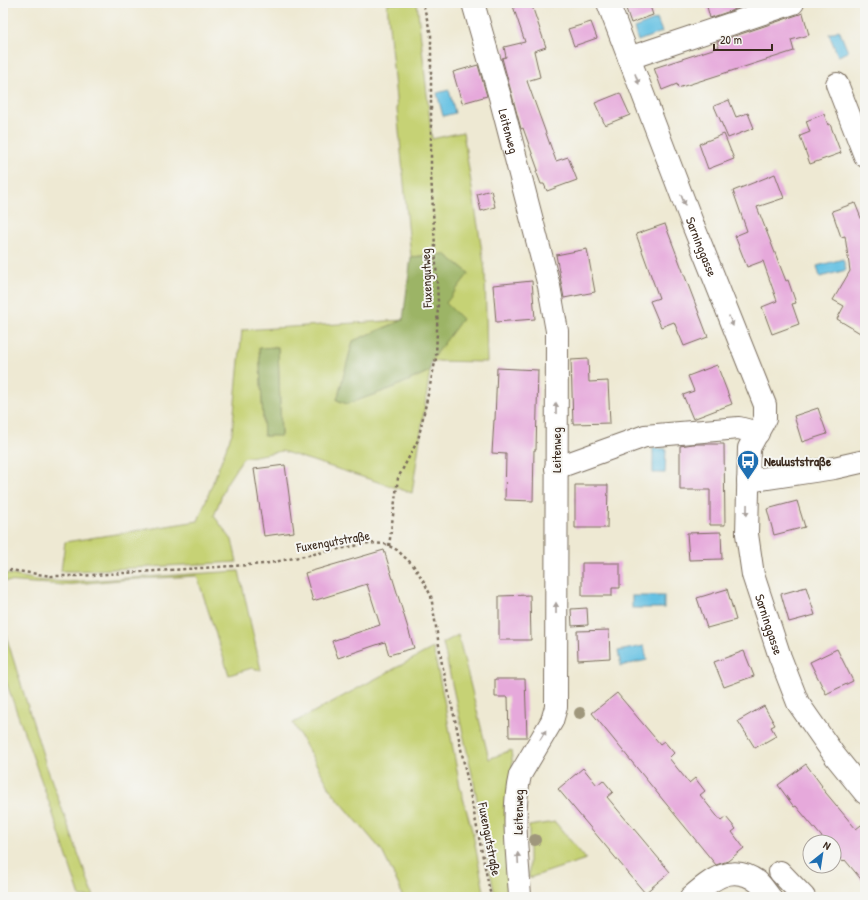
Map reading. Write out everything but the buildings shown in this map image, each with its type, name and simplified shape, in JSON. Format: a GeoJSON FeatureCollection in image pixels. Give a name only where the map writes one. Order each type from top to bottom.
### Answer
{"type":"FeatureCollection","features":[{"type":"Feature","properties":{"kind":"street","name":"Leitenweg"},"geometry":{"type":"LineString","coordinates":[[473,3],[500,98],[549,286],[557,331],[556,707],[552,721],[520,775],[518,784],[515,806],[520,897]]}},
{"type":"Feature","properties":{"kind":"street","name":"Sarninggasse"},"geometry":{"type":"LineString","coordinates":[[608,3],[693,225],[765,405],[765,419],[749,448],[747,534],[753,575],[780,657],[798,703],[835,756],[865,793]]}},
{"type":"Feature","properties":{"kind":"street"},"geometry":{"type":"LineString","coordinates":[[630,58],[793,3]]}},
{"type":"Feature","properties":{"kind":"street"},"geometry":{"type":"LineString","coordinates":[[837,84],[865,156]]}},
{"type":"Feature","properties":{"kind":"street"},"geometry":{"type":"LineString","coordinates":[[556,468],[645,436],[739,428],[758,433]]}},
{"type":"Feature","properties":{"kind":"street"},"geometry":{"type":"LineString","coordinates":[[748,481],[834,468],[865,461]]}},
{"type":"Feature","properties":{"kind":"street"},"geometry":{"type":"LineString","coordinates":[[780,872],[804,897]]}},
{"type":"Feature","properties":{"kind":"street"},"geometry":{"type":"LineString","coordinates":[[691,897],[709,882],[722,875],[735,873],[747,876],[758,883],[770,897]]}},
{"type":"Feature","properties":{"kind":"path","name":"Fuxengutweg"},"geometry":{"type":"LineString","coordinates":[[389,546],[398,478],[418,440],[436,358],[438,302],[431,174],[431,34],[423,3]]}},
{"type":"Feature","properties":{"kind":"path","name":"Fuxengutstraße"},"geometry":{"type":"LineString","coordinates":[[3,569],[51,576],[77,576],[264,564],[369,543],[385,544],[398,550],[413,565],[431,596],[442,664],[456,724],[491,897]]}},
{"type":"Feature","properties":{"kind":"green space"},"geometry":{"type":"Polygon","coordinates":[[[417,3],[432,139],[463,132],[485,270],[487,362],[431,361],[461,319],[446,303],[445,254],[411,257],[387,4],[417,3]]]}},
{"type":"Feature","properties":{"kind":"green space"},"geometry":{"type":"Polygon","coordinates":[[[445,254],[469,273],[446,303],[462,319],[431,361],[430,371],[390,389],[347,404],[337,400],[353,341],[403,320],[411,257],[445,254]]]}},
{"type":"Feature","properties":{"kind":"green space"},"geometry":{"type":"Polygon","coordinates":[[[403,320],[353,341],[337,400],[347,404],[390,389],[430,371],[412,493],[282,451],[243,458],[226,484],[214,516],[232,540],[237,562],[61,571],[65,542],[198,521],[232,433],[242,330],[403,320]],[[278,347],[259,348],[264,436],[281,435],[278,347]]]}},
{"type":"Feature","properties":{"kind":"green space"},"geometry":{"type":"Polygon","coordinates":[[[278,347],[281,436],[264,436],[259,348],[278,347]]]}},
{"type":"Feature","properties":{"kind":"green space"},"geometry":{"type":"Polygon","coordinates":[[[239,571],[261,670],[252,668],[229,675],[197,576],[120,580],[65,585],[3,581],[3,573],[37,580],[67,582],[239,571]]]}},
{"type":"Feature","properties":{"kind":"green space"},"geometry":{"type":"Polygon","coordinates":[[[3,626],[46,765],[94,897],[80,897],[51,808],[9,690],[3,672],[3,626]]]}},
{"type":"Feature","properties":{"kind":"green space"},"geometry":{"type":"Polygon","coordinates":[[[458,635],[489,759],[511,750],[514,777],[514,897],[495,897],[474,783],[443,643],[458,635]]]}},
{"type":"Feature","properties":{"kind":"green space"},"geometry":{"type":"Polygon","coordinates":[[[433,648],[460,787],[473,834],[485,897],[402,897],[400,888],[382,851],[332,792],[293,723],[433,648]]]}},
{"type":"Feature","properties":{"kind":"green space"},"geometry":{"type":"Polygon","coordinates":[[[555,822],[586,859],[529,878],[529,826],[555,822]]]}},
{"type":"Feature","properties":{"kind":"water"},"geometry":{"type":"Polygon","coordinates":[[[657,19],[662,32],[638,41],[634,28],[657,19]]]}},
{"type":"Feature","properties":{"kind":"water"},"geometry":{"type":"Polygon","coordinates":[[[839,30],[848,52],[838,56],[829,34],[839,30]]]}},
{"type":"Feature","properties":{"kind":"water"},"geometry":{"type":"Polygon","coordinates":[[[449,90],[455,113],[443,116],[437,93],[449,90]]]}},
{"type":"Feature","properties":{"kind":"water"},"geometry":{"type":"Polygon","coordinates":[[[843,259],[846,270],[820,277],[817,266],[843,259]]]}},
{"type":"Feature","properties":{"kind":"water"},"geometry":{"type":"Polygon","coordinates":[[[653,448],[666,449],[665,473],[653,473],[653,448]]]}},
{"type":"Feature","properties":{"kind":"water"},"geometry":{"type":"Polygon","coordinates":[[[632,596],[664,596],[664,608],[632,608],[632,596]]]}},
{"type":"Feature","properties":{"kind":"water"},"geometry":{"type":"Polygon","coordinates":[[[644,646],[647,660],[621,666],[618,651],[644,646]]]}},
{"type":"Feature","properties":{"kind":"place","name":"Neuluststraße"},"geometry":{"type":"Point","coordinates":[748,480]}}]}
